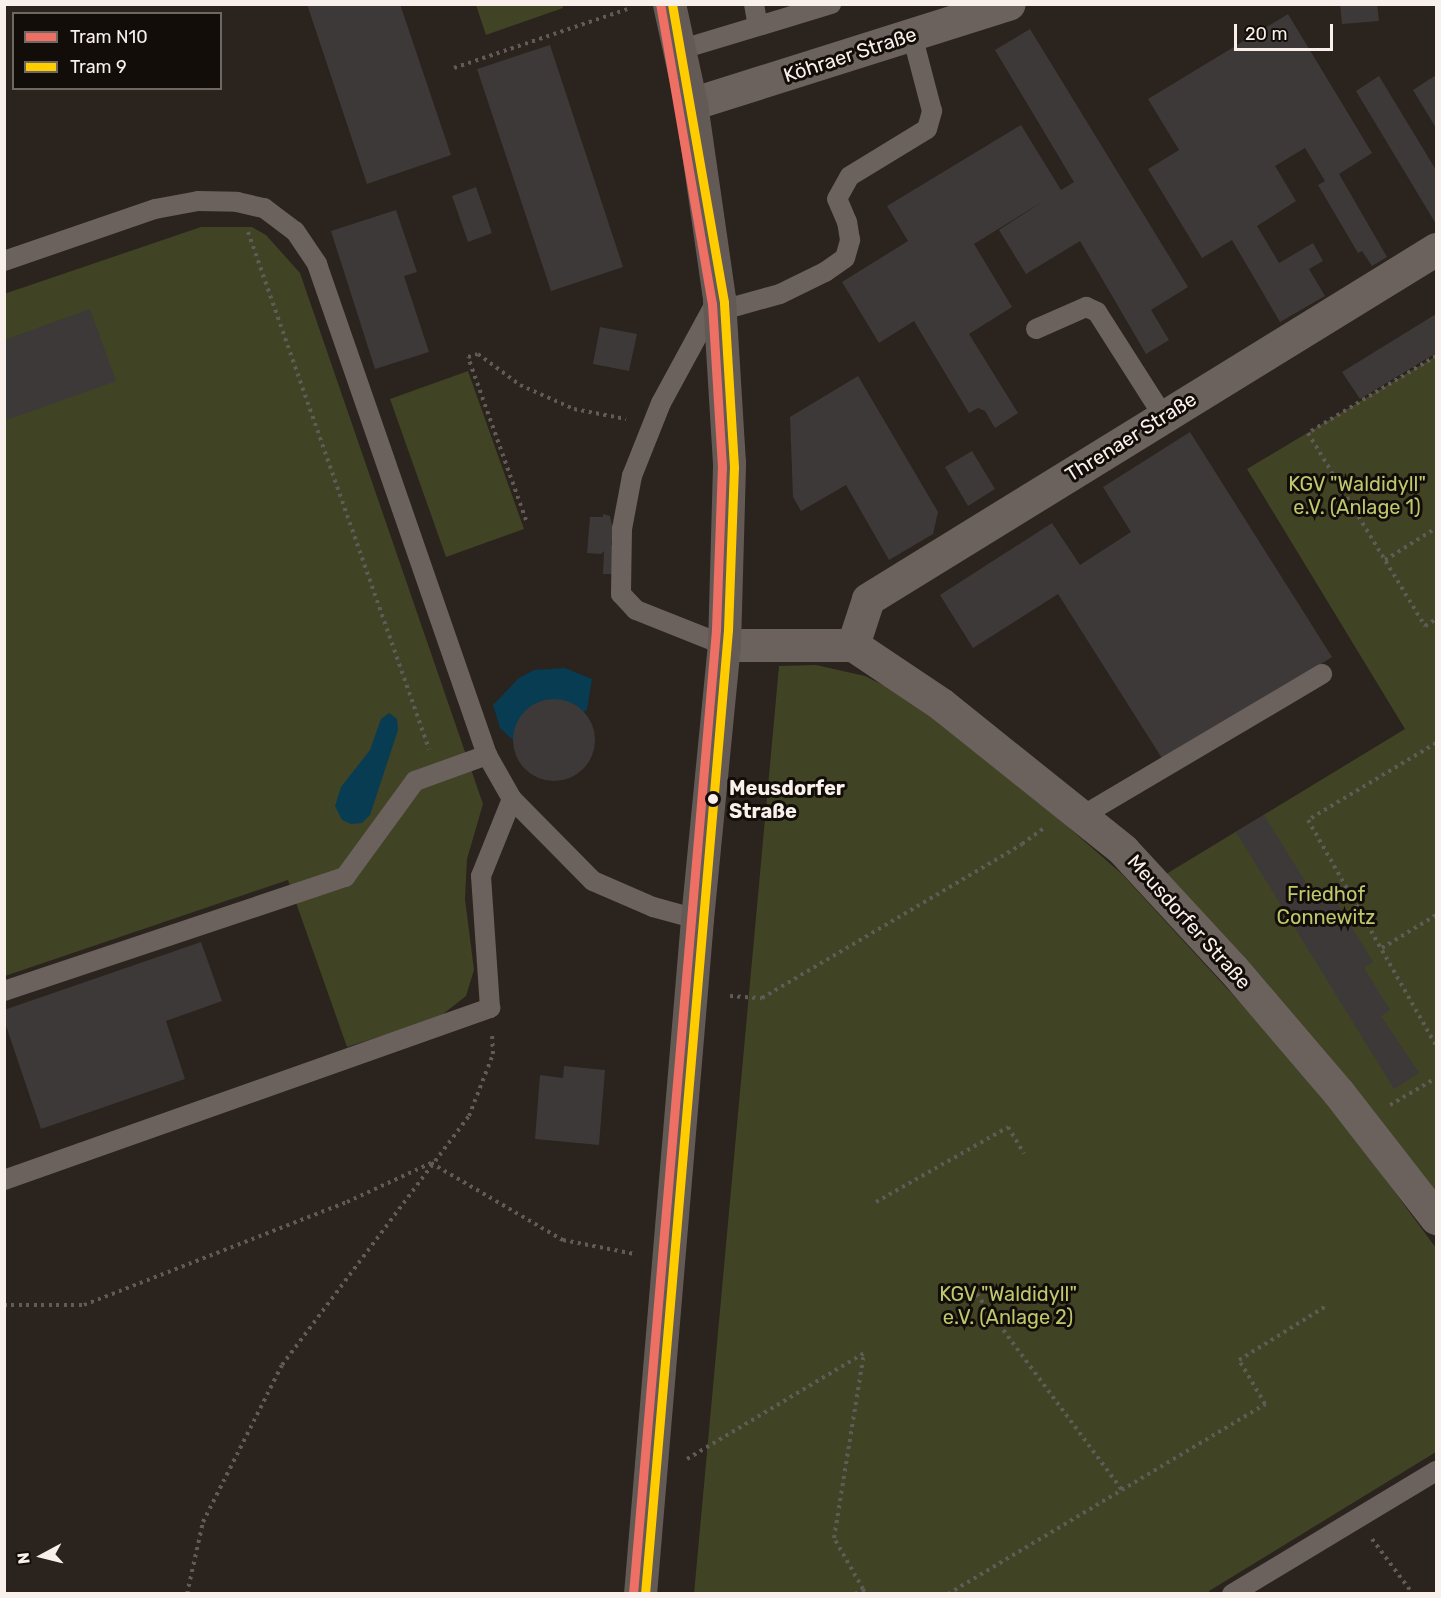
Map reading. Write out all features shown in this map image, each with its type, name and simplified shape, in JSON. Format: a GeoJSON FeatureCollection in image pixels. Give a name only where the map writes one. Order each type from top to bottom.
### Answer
{"type":"FeatureCollection","features":[{"type":"Feature","properties":{"kind":"main road"},"geometry":{"type":"LineString","coordinates":[[640,1593],[697,919],[724,645],[729,463],[719,304],[691,104],[669,4]]}},
{"type":"Feature","properties":{"kind":"street","name":"Köhraer Straße"},"geometry":{"type":"LineString","coordinates":[[691,104],[1009,4]]}},
{"type":"Feature","properties":{"kind":"street","name":"Threnaer Straße"},"geometry":{"type":"LineString","coordinates":[[853,645],[867,598],[1437,249]]}},
{"type":"Feature","properties":{"kind":"street"},"geometry":{"type":"LineString","coordinates":[[724,645],[853,645]]}},
{"type":"Feature","properties":{"kind":"street","name":"Meusdorfer Straße"},"geometry":{"type":"LineString","coordinates":[[853,645],[942,705],[1123,850],[1233,969],[1338,1092],[1437,1218]]}},
{"type":"Feature","properties":{"kind":"lane"},"geometry":{"type":"LineString","coordinates":[[754,4],[758,26]]}},
{"type":"Feature","properties":{"kind":"lane"},"geometry":{"type":"LineString","coordinates":[[679,50],[831,4]]}},
{"type":"Feature","properties":{"kind":"lane"},"geometry":{"type":"LineString","coordinates":[[724,645],[636,610],[621,594],[622,529],[632,476],[652,425],[679,368],[719,304],[780,294],[825,272],[844,258],[850,240],[847,222],[837,199],[850,176],[927,129],[932,111],[912,35]]}},
{"type":"Feature","properties":{"kind":"lane"},"geometry":{"type":"LineString","coordinates":[[4,261],[155,210],[198,201],[237,202],[264,208],[295,231],[317,264],[487,755],[512,799],[593,881],[653,907],[697,919]]}},
{"type":"Feature","properties":{"kind":"lane"},"geometry":{"type":"LineString","coordinates":[[1036,329],[1086,307],[1097,312],[1164,417]]}},
{"type":"Feature","properties":{"kind":"lane"},"geometry":{"type":"LineString","coordinates":[[1077,813],[1322,674]]}},
{"type":"Feature","properties":{"kind":"lane"},"geometry":{"type":"LineString","coordinates":[[4,991],[345,877],[415,781],[487,755]]}},
{"type":"Feature","properties":{"kind":"lane"},"geometry":{"type":"LineString","coordinates":[[4,1180],[490,1008],[482,876],[512,799]]}},
{"type":"Feature","properties":{"kind":"lane"},"geometry":{"type":"LineString","coordinates":[[1232,1593],[1437,1471]]}},
{"type":"Feature","properties":{"kind":"path"},"geometry":{"type":"LineString","coordinates":[[454,68],[627,9]]}},
{"type":"Feature","properties":{"kind":"path"},"geometry":{"type":"LineString","coordinates":[[237,202],[438,772]]}},
{"type":"Feature","properties":{"kind":"path"},"geometry":{"type":"LineString","coordinates":[[526,520],[468,357],[478,354],[520,385],[574,409],[652,425]]}},
{"type":"Feature","properties":{"kind":"path"},"geometry":{"type":"LineString","coordinates":[[1437,356],[1308,433],[1425,626],[1437,619]]}},
{"type":"Feature","properties":{"kind":"path"},"geometry":{"type":"LineString","coordinates":[[1385,560],[1437,528]]}},
{"type":"Feature","properties":{"kind":"path"},"geometry":{"type":"LineString","coordinates":[[1437,743],[1308,820],[1437,1044]]}},
{"type":"Feature","properties":{"kind":"path"},"geometry":{"type":"LineString","coordinates":[[730,996],[762,998],[1077,813]]}},
{"type":"Feature","properties":{"kind":"path"},"geometry":{"type":"LineString","coordinates":[[1382,948],[1437,915]]}},
{"type":"Feature","properties":{"kind":"path"},"geometry":{"type":"LineString","coordinates":[[187,1593],[203,1522],[282,1365],[431,1163],[469,1116],[493,1054]]}},
{"type":"Feature","properties":{"kind":"path"},"geometry":{"type":"LineString","coordinates":[[1400,1099],[1437,1078]]}},
{"type":"Feature","properties":{"kind":"path"},"geometry":{"type":"LineString","coordinates":[[876,1202],[1008,1127],[1024,1154]]}},
{"type":"Feature","properties":{"kind":"path"},"geometry":{"type":"LineString","coordinates":[[431,1163],[563,1240],[668,1260]]}},
{"type":"Feature","properties":{"kind":"path"},"geometry":{"type":"LineString","coordinates":[[4,1305],[84,1305],[347,1202],[431,1163]]}},
{"type":"Feature","properties":{"kind":"path"},"geometry":{"type":"LineString","coordinates":[[972,1288],[1122,1490]]}},
{"type":"Feature","properties":{"kind":"path"},"geometry":{"type":"LineString","coordinates":[[948,1593],[1265,1404],[1239,1360],[1326,1306]]}},
{"type":"Feature","properties":{"kind":"path"},"geometry":{"type":"LineString","coordinates":[[687,1459],[864,1353],[834,1538],[864,1591],[855,1593]]}},
{"type":"Feature","properties":{"kind":"path"},"geometry":{"type":"LineString","coordinates":[[1358,1519],[1413,1593]]}},
{"type":"Feature","properties":{"kind":"green space"},"geometry":{"type":"Polygon","coordinates":[[[562,4],[563,8],[486,35],[476,5],[562,4]]]}},
{"type":"Feature","properties":{"kind":"green space"},"geometry":{"type":"Polygon","coordinates":[[[201,227],[252,227],[266,235],[300,273],[483,804],[467,859],[465,899],[474,970],[466,996],[438,1018],[347,1047],[288,880],[5,976],[4,294],[201,227]]]}},
{"type":"Feature","properties":{"kind":"green space","name":"Friedhof Connewitz"},"geometry":{"type":"Polygon","coordinates":[[[1436,356],[1436,1218],[1153,882],[1405,729],[1247,469],[1436,356]]]}},
{"type":"Feature","properties":{"kind":"green space"},"geometry":{"type":"Polygon","coordinates":[[[468,371],[524,529],[446,557],[390,399],[468,371]]]}},
{"type":"Feature","properties":{"kind":"green space","name":"KGV \"Waldidyll\" e.V. (Anlage 2)"},"geometry":{"type":"Polygon","coordinates":[[[816,665],[865,676],[919,703],[981,751],[1122,874],[1277,1043],[1366,1153],[1436,1248],[1436,1452],[1209,1591],[1210,1593],[694,1594],[779,666],[816,665]]]}},
{"type":"Feature","properties":{"kind":"water"},"geometry":{"type":"Polygon","coordinates":[[[565,668],[592,679],[587,710],[516,743],[500,728],[493,705],[519,678],[534,670],[565,668]]]}},
{"type":"Feature","properties":{"kind":"water"},"geometry":{"type":"Polygon","coordinates":[[[389,713],[397,719],[398,730],[370,815],[362,823],[351,824],[342,820],[335,806],[341,787],[370,750],[381,719],[389,713]]]}},
{"type":"Feature","properties":{"kind":"building"},"geometry":{"type":"Polygon","coordinates":[[[307,4],[400,4],[451,155],[367,184],[307,4]]]}},
{"type":"Feature","properties":{"kind":"building"},"geometry":{"type":"Polygon","coordinates":[[[1340,4],[1377,4],[1379,21],[1342,24],[1340,4]]]}},
{"type":"Feature","properties":{"kind":"building"},"geometry":{"type":"Polygon","coordinates":[[[1288,14],[1372,153],[1339,174],[1387,257],[1372,266],[1362,251],[1358,253],[1318,185],[1325,181],[1305,148],[1275,166],[1296,201],[1257,226],[1279,263],[1313,243],[1323,261],[1309,269],[1325,296],[1280,322],[1232,240],[1202,258],[1148,169],[1179,150],[1148,99],[1288,14]]]}},
{"type":"Feature","properties":{"kind":"building"},"geometry":{"type":"Polygon","coordinates":[[[1030,29],[1188,287],[1151,310],[1169,340],[1146,354],[1080,241],[1026,274],[999,230],[1045,200],[974,244],[1012,307],[969,334],[1018,413],[995,428],[985,411],[978,408],[969,413],[914,321],[879,343],[842,282],[908,241],[887,206],[1021,125],[1061,190],[1074,182],[995,50],[1030,29]]]}},
{"type":"Feature","properties":{"kind":"building"},"geometry":{"type":"Polygon","coordinates":[[[550,45],[623,267],[551,291],[477,69],[550,45]]]}},
{"type":"Feature","properties":{"kind":"building"},"geometry":{"type":"Polygon","coordinates":[[[1436,75],[1436,128],[1413,90],[1436,75]]]}},
{"type":"Feature","properties":{"kind":"building"},"geometry":{"type":"Polygon","coordinates":[[[1379,76],[1436,170],[1436,224],[1356,91],[1379,76]]]}},
{"type":"Feature","properties":{"kind":"building"},"geometry":{"type":"Polygon","coordinates":[[[476,187],[492,233],[468,242],[452,196],[476,187]]]}},
{"type":"Feature","properties":{"kind":"building"},"geometry":{"type":"Polygon","coordinates":[[[396,210],[417,272],[404,276],[429,352],[375,369],[331,231],[396,210]]]}},
{"type":"Feature","properties":{"kind":"building"},"geometry":{"type":"Polygon","coordinates":[[[90,309],[116,381],[4,421],[4,340],[90,309]]]}},
{"type":"Feature","properties":{"kind":"building"},"geometry":{"type":"Polygon","coordinates":[[[1436,314],[1436,353],[1360,399],[1342,372],[1436,314]]]}},
{"type":"Feature","properties":{"kind":"building"},"geometry":{"type":"Polygon","coordinates":[[[600,327],[637,334],[629,371],[593,364],[600,327]]]}},
{"type":"Feature","properties":{"kind":"building"},"geometry":{"type":"Polygon","coordinates":[[[858,376],[938,512],[933,534],[889,560],[846,485],[801,511],[793,497],[790,417],[858,376]]]}},
{"type":"Feature","properties":{"kind":"building"},"geometry":{"type":"Polygon","coordinates":[[[1190,432],[1332,657],[1165,763],[1058,594],[973,648],[940,595],[1052,523],[1080,565],[1131,532],[1103,487],[1190,432]]]}},
{"type":"Feature","properties":{"kind":"building"},"geometry":{"type":"Polygon","coordinates":[[[972,451],[995,489],[968,506],[945,467],[972,451]]]}},
{"type":"Feature","properties":{"kind":"building"},"geometry":{"type":"Polygon","coordinates":[[[603,514],[610,516],[613,529],[611,545],[618,545],[616,574],[603,574],[604,551],[601,554],[587,553],[590,517],[603,517],[603,514]]]}},
{"type":"Feature","properties":{"kind":"building"},"geometry":{"type":"Polygon","coordinates":[[[554,699],[570,702],[583,711],[592,724],[595,740],[592,756],[583,769],[570,778],[554,781],[538,778],[525,769],[516,756],[513,740],[516,724],[525,711],[538,702],[554,699]]]}},
{"type":"Feature","properties":{"kind":"building"},"geometry":{"type":"Polygon","coordinates":[[[1264,815],[1316,899],[1329,890],[1373,962],[1364,968],[1390,1010],[1381,1016],[1419,1073],[1394,1089],[1236,832],[1264,815]]]}},
{"type":"Feature","properties":{"kind":"building"},"geometry":{"type":"Polygon","coordinates":[[[201,942],[222,1001],[166,1021],[185,1079],[41,1129],[4,1020],[4,1010],[201,942]]]}},
{"type":"Feature","properties":{"kind":"building"},"geometry":{"type":"Polygon","coordinates":[[[564,1066],[605,1070],[599,1145],[535,1139],[540,1075],[563,1078],[564,1066]]]}},
{"type":"Feature","properties":{"kind":"tram line","name":"N10"},"geometry":{"type":"LineString","coordinates":[[633,1594],[716,629],[722,467],[712,304],[660,4]]}},
{"type":"Feature","properties":{"kind":"tram line","name":"9"},"geometry":{"type":"LineString","coordinates":[[645,1594],[728,630],[734,467],[724,302],[672,4]]}},
{"type":"Feature","properties":{"kind":"place","name":"Meusdorfer Straße"},"geometry":{"type":"Point","coordinates":[713,799]}},
{"type":"Feature","properties":{"kind":"park label","name":"KGV \"Waldidyll\" e.V. (Anlage 1)"},"geometry":{"type":"Point","coordinates":[1357,496]}}]}
